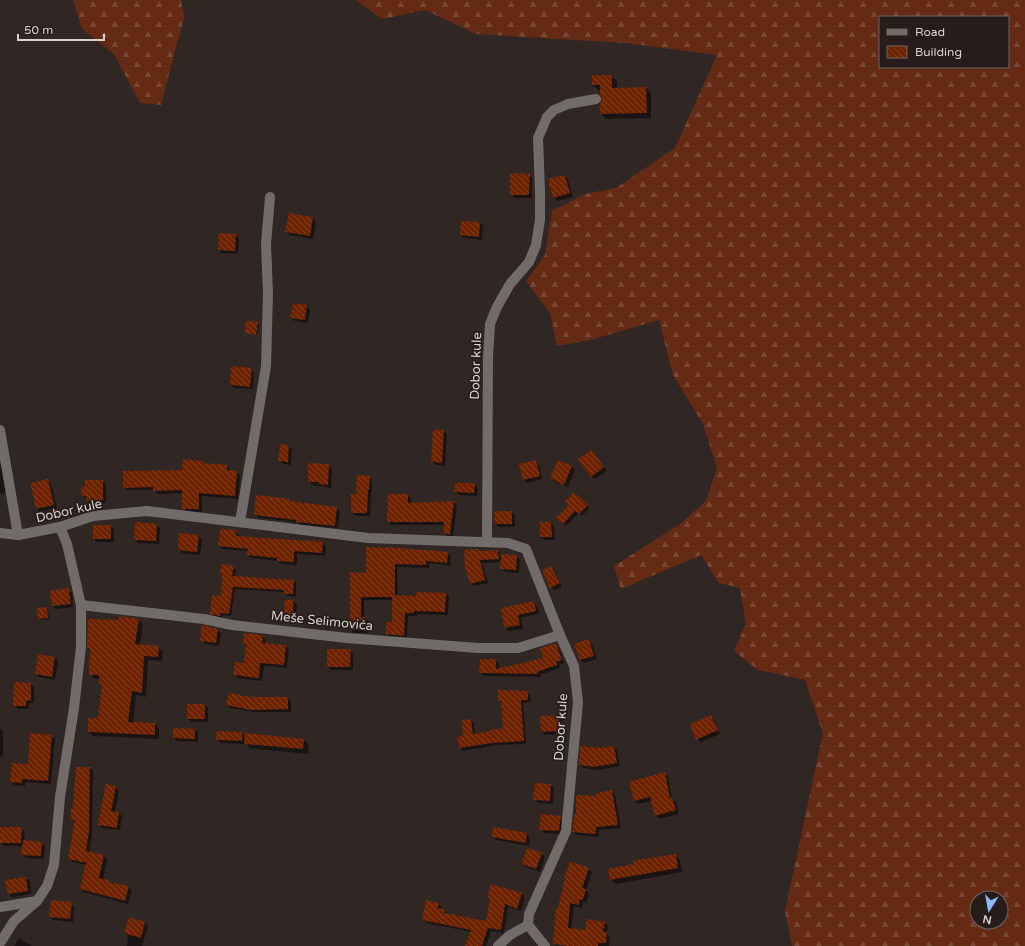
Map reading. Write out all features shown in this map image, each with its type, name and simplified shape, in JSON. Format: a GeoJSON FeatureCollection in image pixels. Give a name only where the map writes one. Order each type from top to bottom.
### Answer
{"type":"FeatureCollection","features":[{"type":"Feature","properties":{"kind":"street","name":"Dobor kule"},"geometry":{"type":"LineString","coordinates":[[487,541],[488,357],[490,324],[497,307],[510,284],[529,262],[536,245],[540,220],[538,138],[547,117],[554,110],[568,104],[596,99]]}},
{"type":"Feature","properties":{"kind":"street"},"geometry":{"type":"LineString","coordinates":[[240,522],[266,366],[268,294],[266,244],[270,197]]}},
{"type":"Feature","properties":{"kind":"street"},"geometry":{"type":"LineString","coordinates":[[0,430],[18,535]]}},
{"type":"Feature","properties":{"kind":"street","name":"Dobor kule"},"geometry":{"type":"LineString","coordinates":[[0,533],[18,535],[60,528],[93,516],[147,511],[368,538],[487,541],[508,543],[526,549],[574,666],[578,702],[566,831],[529,914],[528,924]]}},
{"type":"Feature","properties":{"kind":"street"},"geometry":{"type":"LineString","coordinates":[[0,943],[14,921],[37,902],[47,886],[54,865],[60,797],[74,708],[81,647],[81,605],[67,544],[60,528]]}},
{"type":"Feature","properties":{"kind":"street","name":"Meše Selimovića"},"geometry":{"type":"LineString","coordinates":[[81,605],[204,620],[232,625],[347,638],[478,648],[518,648],[560,635]]}},
{"type":"Feature","properties":{"kind":"street"},"geometry":{"type":"LineString","coordinates":[[0,907],[37,902]]}},
{"type":"Feature","properties":{"kind":"street"},"geometry":{"type":"LineString","coordinates":[[498,946],[510,935],[528,924],[545,946]]}},
{"type":"Feature","properties":{"kind":"green space"},"geometry":{"type":"Polygon","coordinates":[[[73,0],[181,0],[184,17],[161,105],[140,103],[114,54],[82,29],[73,0]]]}},
{"type":"Feature","properties":{"kind":"green space"},"geometry":{"type":"Polygon","coordinates":[[[356,0],[1025,0],[1025,946],[792,946],[785,911],[823,733],[805,680],[758,670],[734,651],[746,624],[740,588],[719,583],[701,555],[621,589],[614,566],[680,524],[706,501],[717,468],[703,424],[673,375],[659,320],[590,340],[557,346],[550,313],[526,281],[545,255],[552,211],[585,194],[616,188],[675,148],[717,55],[625,43],[476,34],[425,10],[382,19],[356,0]]]}},
{"type":"Feature","properties":{"kind":"building"},"geometry":{"type":"Polygon","coordinates":[[[592,75],[612,75],[612,88],[646,87],[647,113],[600,114],[600,104],[602,98],[600,94],[600,85],[592,85],[592,75]]]}},
{"type":"Feature","properties":{"kind":"building"},"geometry":{"type":"Polygon","coordinates":[[[510,173],[530,174],[529,195],[510,195],[510,173]]]}},
{"type":"Feature","properties":{"kind":"building"},"geometry":{"type":"Polygon","coordinates":[[[565,175],[570,193],[553,198],[548,179],[565,175]]]}},
{"type":"Feature","properties":{"kind":"building"},"geometry":{"type":"Polygon","coordinates":[[[289,213],[313,217],[310,236],[285,232],[289,213]]]}},
{"type":"Feature","properties":{"kind":"building"},"geometry":{"type":"Polygon","coordinates":[[[461,221],[480,222],[479,237],[460,235],[461,221]]]}},
{"type":"Feature","properties":{"kind":"building"},"geometry":{"type":"Polygon","coordinates":[[[219,233],[236,234],[235,251],[218,250],[219,233]]]}},
{"type":"Feature","properties":{"kind":"building"},"geometry":{"type":"Polygon","coordinates":[[[293,303],[307,305],[305,320],[290,318],[293,303]]]}},
{"type":"Feature","properties":{"kind":"building"},"geometry":{"type":"Polygon","coordinates":[[[246,321],[258,322],[256,335],[245,333],[246,321]]]}},
{"type":"Feature","properties":{"kind":"building"},"geometry":{"type":"Polygon","coordinates":[[[231,366],[252,368],[250,387],[230,385],[231,366]]]}},
{"type":"Feature","properties":{"kind":"building"},"geometry":{"type":"Polygon","coordinates":[[[433,430],[444,430],[442,463],[431,462],[433,430]]]}},
{"type":"Feature","properties":{"kind":"building"},"geometry":{"type":"Polygon","coordinates":[[[280,444],[289,445],[288,462],[278,461],[280,444]]]}},
{"type":"Feature","properties":{"kind":"building"},"geometry":{"type":"Polygon","coordinates":[[[592,450],[604,467],[591,477],[578,459],[592,450]]]}},
{"type":"Feature","properties":{"kind":"building"},"geometry":{"type":"Polygon","coordinates":[[[183,459],[203,461],[203,463],[227,465],[227,470],[237,471],[235,496],[199,493],[199,509],[182,509],[182,490],[153,491],[153,487],[123,488],[123,471],[182,470],[183,459]]]}},
{"type":"Feature","properties":{"kind":"building"},"geometry":{"type":"Polygon","coordinates":[[[536,460],[540,476],[523,480],[519,464],[536,460]]]}},
{"type":"Feature","properties":{"kind":"building"},"geometry":{"type":"Polygon","coordinates":[[[558,460],[572,466],[564,485],[550,478],[558,460]]]}},
{"type":"Feature","properties":{"kind":"building"},"geometry":{"type":"Polygon","coordinates":[[[308,463],[329,464],[328,485],[319,484],[319,482],[308,482],[308,463]]]}},
{"type":"Feature","properties":{"kind":"building"},"geometry":{"type":"Polygon","coordinates":[[[357,475],[370,476],[367,513],[351,513],[351,494],[356,494],[357,475]]]}},
{"type":"Feature","properties":{"kind":"building"},"geometry":{"type":"Polygon","coordinates":[[[48,479],[54,505],[36,509],[30,483],[48,479]]]}},
{"type":"Feature","properties":{"kind":"building"},"geometry":{"type":"Polygon","coordinates":[[[85,480],[103,480],[103,500],[86,501],[86,496],[82,496],[81,487],[85,487],[85,480]]]}},
{"type":"Feature","properties":{"kind":"building"},"geometry":{"type":"Polygon","coordinates":[[[455,483],[475,483],[474,493],[454,492],[455,483]]]}},
{"type":"Feature","properties":{"kind":"building"},"geometry":{"type":"Polygon","coordinates":[[[574,492],[588,505],[579,514],[575,511],[563,524],[556,518],[569,505],[565,501],[574,492]]]}},
{"type":"Feature","properties":{"kind":"building"},"geometry":{"type":"Polygon","coordinates":[[[388,494],[408,494],[408,503],[454,501],[450,534],[444,534],[444,522],[387,522],[388,494]]]}},
{"type":"Feature","properties":{"kind":"building"},"geometry":{"type":"Polygon","coordinates":[[[256,495],[337,507],[335,526],[296,522],[296,520],[254,515],[256,495]]]}},
{"type":"Feature","properties":{"kind":"building"},"geometry":{"type":"Polygon","coordinates":[[[494,511],[512,511],[512,524],[495,524],[494,511]]]}},
{"type":"Feature","properties":{"kind":"building"},"geometry":{"type":"Polygon","coordinates":[[[135,522],[157,524],[156,541],[134,540],[135,522]]]}},
{"type":"Feature","properties":{"kind":"building"},"geometry":{"type":"Polygon","coordinates":[[[540,522],[551,522],[552,537],[540,537],[540,522]]]}},
{"type":"Feature","properties":{"kind":"building"},"geometry":{"type":"Polygon","coordinates":[[[93,525],[111,525],[111,539],[93,539],[93,525]]]}},
{"type":"Feature","properties":{"kind":"building"},"geometry":{"type":"Polygon","coordinates":[[[220,529],[236,530],[236,536],[323,542],[322,553],[294,551],[294,562],[277,561],[277,558],[247,555],[248,549],[218,546],[220,529]]]}},
{"type":"Feature","properties":{"kind":"building"},"geometry":{"type":"Polygon","coordinates":[[[179,533],[199,535],[197,552],[178,550],[179,533]]]}},
{"type":"Feature","properties":{"kind":"building"},"geometry":{"type":"Polygon","coordinates":[[[366,547],[386,547],[448,552],[447,563],[426,561],[426,565],[395,564],[395,595],[416,596],[416,592],[446,593],[445,612],[414,611],[414,613],[405,613],[404,636],[386,634],[386,622],[392,622],[392,597],[361,597],[361,617],[365,617],[365,630],[350,630],[350,572],[366,573],[366,547]]]}},
{"type":"Feature","properties":{"kind":"building"},"geometry":{"type":"Polygon","coordinates":[[[478,549],[479,551],[498,550],[499,559],[480,560],[485,580],[470,584],[465,567],[464,550],[478,549]]]}},
{"type":"Feature","properties":{"kind":"building"},"geometry":{"type":"Polygon","coordinates":[[[501,554],[517,555],[516,570],[500,569],[501,554]]]}},
{"type":"Feature","properties":{"kind":"building"},"geometry":{"type":"Polygon","coordinates":[[[222,564],[234,566],[232,576],[294,580],[293,594],[283,594],[284,590],[233,587],[229,614],[220,613],[220,616],[210,614],[212,595],[221,596],[222,574],[220,573],[222,564]]]}},
{"type":"Feature","properties":{"kind":"building"},"geometry":{"type":"Polygon","coordinates":[[[551,566],[560,583],[550,588],[542,570],[551,566]]]}},
{"type":"Feature","properties":{"kind":"building"},"geometry":{"type":"Polygon","coordinates":[[[69,588],[71,604],[52,606],[50,591],[69,588]]]}},
{"type":"Feature","properties":{"kind":"building"},"geometry":{"type":"Polygon","coordinates":[[[285,600],[294,600],[292,619],[284,619],[285,600]]]}},
{"type":"Feature","properties":{"kind":"building"},"geometry":{"type":"Polygon","coordinates":[[[534,601],[536,611],[518,615],[520,625],[504,628],[501,608],[534,601]]]}},
{"type":"Feature","properties":{"kind":"building"},"geometry":{"type":"Polygon","coordinates":[[[47,607],[48,618],[38,619],[37,608],[47,607]]]}},
{"type":"Feature","properties":{"kind":"building"},"geometry":{"type":"Polygon","coordinates":[[[119,616],[139,619],[135,644],[159,646],[158,657],[144,656],[142,693],[132,691],[128,722],[155,723],[155,735],[88,732],[88,718],[98,718],[102,685],[99,684],[99,675],[89,675],[90,648],[87,648],[88,619],[119,620],[119,616]]]}},
{"type":"Feature","properties":{"kind":"building"},"geometry":{"type":"Polygon","coordinates":[[[202,625],[218,629],[216,643],[200,641],[202,625]]]}},
{"type":"Feature","properties":{"kind":"building"},"geometry":{"type":"Polygon","coordinates":[[[244,633],[263,635],[262,643],[286,645],[284,665],[260,663],[259,678],[233,675],[235,662],[244,663],[246,644],[243,644],[244,633]]]}},
{"type":"Feature","properties":{"kind":"building"},"geometry":{"type":"Polygon","coordinates":[[[589,639],[594,656],[580,660],[574,644],[589,639]]]}},
{"type":"Feature","properties":{"kind":"building"},"geometry":{"type":"Polygon","coordinates":[[[556,643],[562,660],[556,662],[557,665],[537,672],[538,674],[479,673],[480,659],[496,659],[496,669],[543,658],[540,648],[556,643]]]}},
{"type":"Feature","properties":{"kind":"building"},"geometry":{"type":"Polygon","coordinates":[[[327,649],[351,649],[350,667],[327,667],[327,649]]]}},
{"type":"Feature","properties":{"kind":"building"},"geometry":{"type":"Polygon","coordinates":[[[38,654],[55,657],[52,677],[35,674],[38,654]]]}},
{"type":"Feature","properties":{"kind":"building"},"geometry":{"type":"Polygon","coordinates":[[[14,682],[31,683],[31,700],[26,701],[26,706],[13,706],[14,682]]]}},
{"type":"Feature","properties":{"kind":"building"},"geometry":{"type":"Polygon","coordinates":[[[498,690],[528,691],[528,700],[521,700],[524,741],[493,743],[459,748],[457,737],[463,736],[462,720],[471,719],[473,734],[491,731],[491,729],[503,729],[501,701],[498,701],[498,690]]]}},
{"type":"Feature","properties":{"kind":"building"},"geometry":{"type":"Polygon","coordinates":[[[229,693],[250,697],[288,697],[288,709],[250,710],[226,705],[229,693]]]}},
{"type":"Feature","properties":{"kind":"building"},"geometry":{"type":"Polygon","coordinates":[[[187,704],[205,704],[205,719],[187,719],[187,704]]]}},
{"type":"Feature","properties":{"kind":"building"},"geometry":{"type":"Polygon","coordinates":[[[711,715],[718,730],[696,740],[690,724],[711,715]]]}},
{"type":"Feature","properties":{"kind":"building"},"geometry":{"type":"Polygon","coordinates":[[[540,716],[559,716],[559,731],[541,732],[540,716]]]}},
{"type":"Feature","properties":{"kind":"building"},"geometry":{"type":"Polygon","coordinates":[[[173,728],[195,729],[195,739],[173,738],[173,728]]]}},
{"type":"Feature","properties":{"kind":"building"},"geometry":{"type":"Polygon","coordinates":[[[217,731],[242,732],[242,741],[216,740],[217,731]]]}},
{"type":"Feature","properties":{"kind":"building"},"geometry":{"type":"Polygon","coordinates":[[[30,733],[52,735],[48,781],[22,779],[22,783],[10,782],[12,763],[28,764],[30,733]]]}},
{"type":"Feature","properties":{"kind":"building"},"geometry":{"type":"Polygon","coordinates":[[[245,733],[304,739],[303,749],[244,744],[245,733]]]}},
{"type":"Feature","properties":{"kind":"building"},"geometry":{"type":"Polygon","coordinates":[[[580,746],[600,748],[614,746],[617,763],[594,767],[579,765],[580,746]]]}},
{"type":"Feature","properties":{"kind":"building"},"geometry":{"type":"Polygon","coordinates":[[[76,767],[90,767],[89,831],[86,851],[104,855],[99,878],[109,880],[108,882],[129,886],[125,901],[80,889],[86,863],[68,859],[75,820],[71,820],[71,809],[73,809],[76,767]]]}},
{"type":"Feature","properties":{"kind":"building"},"geometry":{"type":"Polygon","coordinates":[[[665,772],[670,798],[672,797],[676,810],[655,816],[650,797],[634,801],[629,782],[665,772]]]}},
{"type":"Feature","properties":{"kind":"building"},"geometry":{"type":"Polygon","coordinates":[[[535,783],[551,784],[550,801],[533,800],[535,783]]]}},
{"type":"Feature","properties":{"kind":"building"},"geometry":{"type":"Polygon","coordinates":[[[106,784],[116,786],[111,811],[119,812],[117,828],[98,825],[106,784]]]}},
{"type":"Feature","properties":{"kind":"building"},"geometry":{"type":"Polygon","coordinates":[[[612,790],[618,825],[596,827],[596,834],[572,832],[575,814],[576,815],[576,795],[596,796],[596,793],[612,790]]]}},
{"type":"Feature","properties":{"kind":"building"},"geometry":{"type":"Polygon","coordinates":[[[541,814],[561,816],[559,831],[539,830],[541,814]]]}},
{"type":"Feature","properties":{"kind":"building"},"geometry":{"type":"Polygon","coordinates":[[[0,827],[22,827],[21,843],[0,843],[0,827]]]}},
{"type":"Feature","properties":{"kind":"building"},"geometry":{"type":"Polygon","coordinates":[[[493,827],[527,833],[526,843],[492,837],[493,827]]]}},
{"type":"Feature","properties":{"kind":"building"},"geometry":{"type":"Polygon","coordinates":[[[23,840],[42,842],[41,856],[21,855],[23,840]]]}},
{"type":"Feature","properties":{"kind":"building"},"geometry":{"type":"Polygon","coordinates":[[[527,848],[542,853],[536,869],[522,864],[527,848]]]}},
{"type":"Feature","properties":{"kind":"building"},"geometry":{"type":"Polygon","coordinates":[[[676,854],[678,868],[610,880],[608,869],[634,864],[633,861],[676,854]]]}},
{"type":"Feature","properties":{"kind":"building"},"geometry":{"type":"Polygon","coordinates":[[[570,861],[589,868],[582,888],[586,889],[583,900],[580,899],[579,905],[570,903],[568,928],[585,930],[587,919],[605,922],[603,932],[607,932],[606,943],[598,943],[598,946],[567,946],[553,944],[556,908],[558,908],[564,878],[570,861]]]}},
{"type":"Feature","properties":{"kind":"building"},"geometry":{"type":"Polygon","coordinates":[[[26,877],[28,891],[8,894],[5,880],[26,877]]]}},
{"type":"Feature","properties":{"kind":"building"},"geometry":{"type":"Polygon","coordinates":[[[491,884],[522,893],[517,909],[505,904],[501,930],[488,928],[482,946],[465,946],[471,930],[422,920],[426,900],[439,903],[438,908],[445,910],[444,913],[486,921],[490,898],[487,897],[491,884]]]}},
{"type":"Feature","properties":{"kind":"building"},"geometry":{"type":"Polygon","coordinates":[[[51,900],[72,902],[70,919],[49,917],[51,900]]]}},
{"type":"Feature","properties":{"kind":"building"},"geometry":{"type":"Polygon","coordinates":[[[129,917],[145,922],[141,938],[124,933],[129,917]]]}}]}
